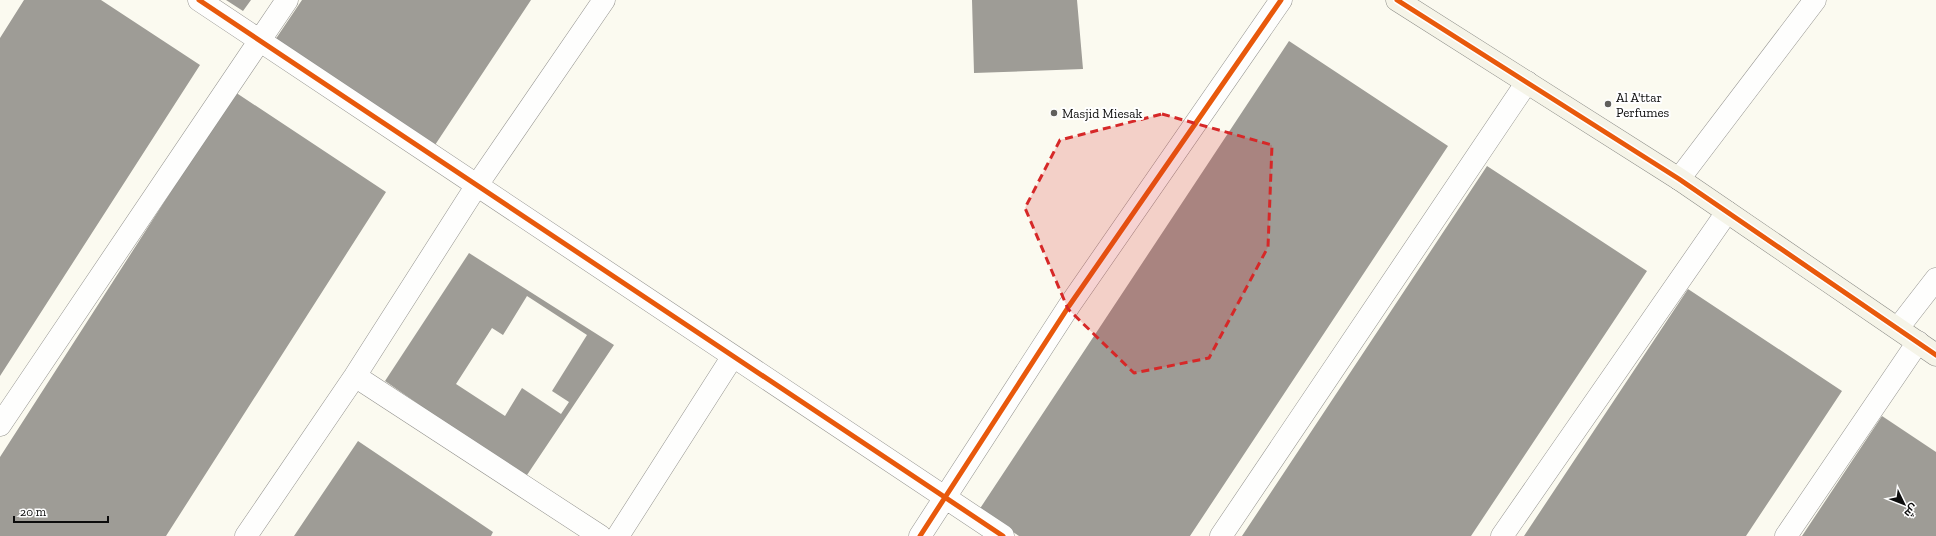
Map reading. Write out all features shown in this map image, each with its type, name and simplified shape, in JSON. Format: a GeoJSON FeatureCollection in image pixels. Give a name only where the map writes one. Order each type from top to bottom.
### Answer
{"type":"FeatureCollection","features":[{"type":"Feature","properties":{"kind":"street"},"geometry":{"type":"LineString","coordinates":[[199,0],[1003,536]]}},
{"type":"Feature","properties":{"kind":"street"},"geometry":{"type":"LineString","coordinates":[[0,425],[287,0]]}},
{"type":"Feature","properties":{"kind":"street"},"geometry":{"type":"LineString","coordinates":[[246,536],[355,376],[477,185],[604,0]]}},
{"type":"Feature","properties":{"kind":"street"},"geometry":{"type":"LineString","coordinates":[[920,536],[1069,306],[1281,0]]}},
{"type":"Feature","properties":{"kind":"street"},"geometry":{"type":"LineString","coordinates":[[1397,0],[1679,180],[1936,355]]}},
{"type":"Feature","properties":{"kind":"street"},"geometry":{"type":"LineString","coordinates":[[1679,180],[1815,0]]}},
{"type":"Feature","properties":{"kind":"street"},"geometry":{"type":"LineString","coordinates":[[1221,536],[1527,82]]}},
{"type":"Feature","properties":{"kind":"street"},"geometry":{"type":"LineString","coordinates":[[1502,536],[1727,212]]}},
{"type":"Feature","properties":{"kind":"street"},"geometry":{"type":"LineString","coordinates":[[1898,328],[1936,279]]}},
{"type":"Feature","properties":{"kind":"street"},"geometry":{"type":"LineString","coordinates":[[1786,536],[1918,342]]}},
{"type":"Feature","properties":{"kind":"street"},"geometry":{"type":"LineString","coordinates":[[618,536],[733,356]]}},
{"type":"Feature","properties":{"kind":"street"},"geometry":{"type":"LineString","coordinates":[[355,376],[600,536]]}},
{"type":"Feature","properties":{"kind":"highlighted area"},"geometry":{"type":"Polygon","coordinates":[[[1162,114],[1272,145],[1268,247],[1209,358],[1134,373],[1068,309],[1025,208],[1060,140],[1162,114]]]}},
{"type":"Feature","properties":{"kind":"building"},"geometry":{"type":"Polygon","coordinates":[[[24,0],[101,0],[200,65],[0,376],[0,38],[24,0]]]}},
{"type":"Feature","properties":{"kind":"building"},"geometry":{"type":"Polygon","coordinates":[[[226,0],[251,0],[243,11],[226,0]]]}},
{"type":"Feature","properties":{"kind":"building"},"geometry":{"type":"Polygon","coordinates":[[[302,0],[531,0],[435,145],[275,40],[302,0]]]}},
{"type":"Feature","properties":{"kind":"building"},"geometry":{"type":"Polygon","coordinates":[[[972,0],[1077,0],[1083,69],[974,73],[972,0]]]}},
{"type":"Feature","properties":{"kind":"building"},"geometry":{"type":"Polygon","coordinates":[[[1289,41],[1448,146],[1190,536],[1019,536],[979,510],[1289,41]]]}},
{"type":"Feature","properties":{"kind":"building"},"geometry":{"type":"Polygon","coordinates":[[[235,92],[386,192],[166,536],[0,536],[0,457],[235,92]]]}},
{"type":"Feature","properties":{"kind":"building"},"geometry":{"type":"Polygon","coordinates":[[[1487,166],[1647,271],[1471,536],[1242,536],[1487,166]]]}},
{"type":"Feature","properties":{"kind":"building"},"geometry":{"type":"Polygon","coordinates":[[[469,253],[614,345],[525,478],[385,381],[469,253]],[[527,296],[503,335],[492,328],[456,384],[505,416],[522,388],[561,414],[569,402],[552,391],[587,335],[527,296]]]}},
{"type":"Feature","properties":{"kind":"building"},"geometry":{"type":"Polygon","coordinates":[[[1688,289],[1842,391],[1746,536],[1524,536],[1688,289]]]}},
{"type":"Feature","properties":{"kind":"building"},"geometry":{"type":"Polygon","coordinates":[[[1882,416],[1936,452],[1936,536],[1802,536],[1882,416]]]}},
{"type":"Feature","properties":{"kind":"building"},"geometry":{"type":"Polygon","coordinates":[[[358,441],[493,532],[491,536],[294,536],[358,441]]]}},
{"type":"Feature","properties":{"kind":"cycle path"},"geometry":{"type":"LineString","coordinates":[[199,0],[1003,536]]}},
{"type":"Feature","properties":{"kind":"cycle path"},"geometry":{"type":"LineString","coordinates":[[920,536],[1069,306],[1281,0]]}},
{"type":"Feature","properties":{"kind":"cycle path"},"geometry":{"type":"LineString","coordinates":[[1397,0],[1679,179],[1936,355]]}},
{"type":"Feature","properties":{"kind":"place","name":"Al A'ttar Perfumes"},"geometry":{"type":"Point","coordinates":[1608,104]}},
{"type":"Feature","properties":{"kind":"place","name":"Masjid Miesak"},"geometry":{"type":"Point","coordinates":[1054,113]}}]}
